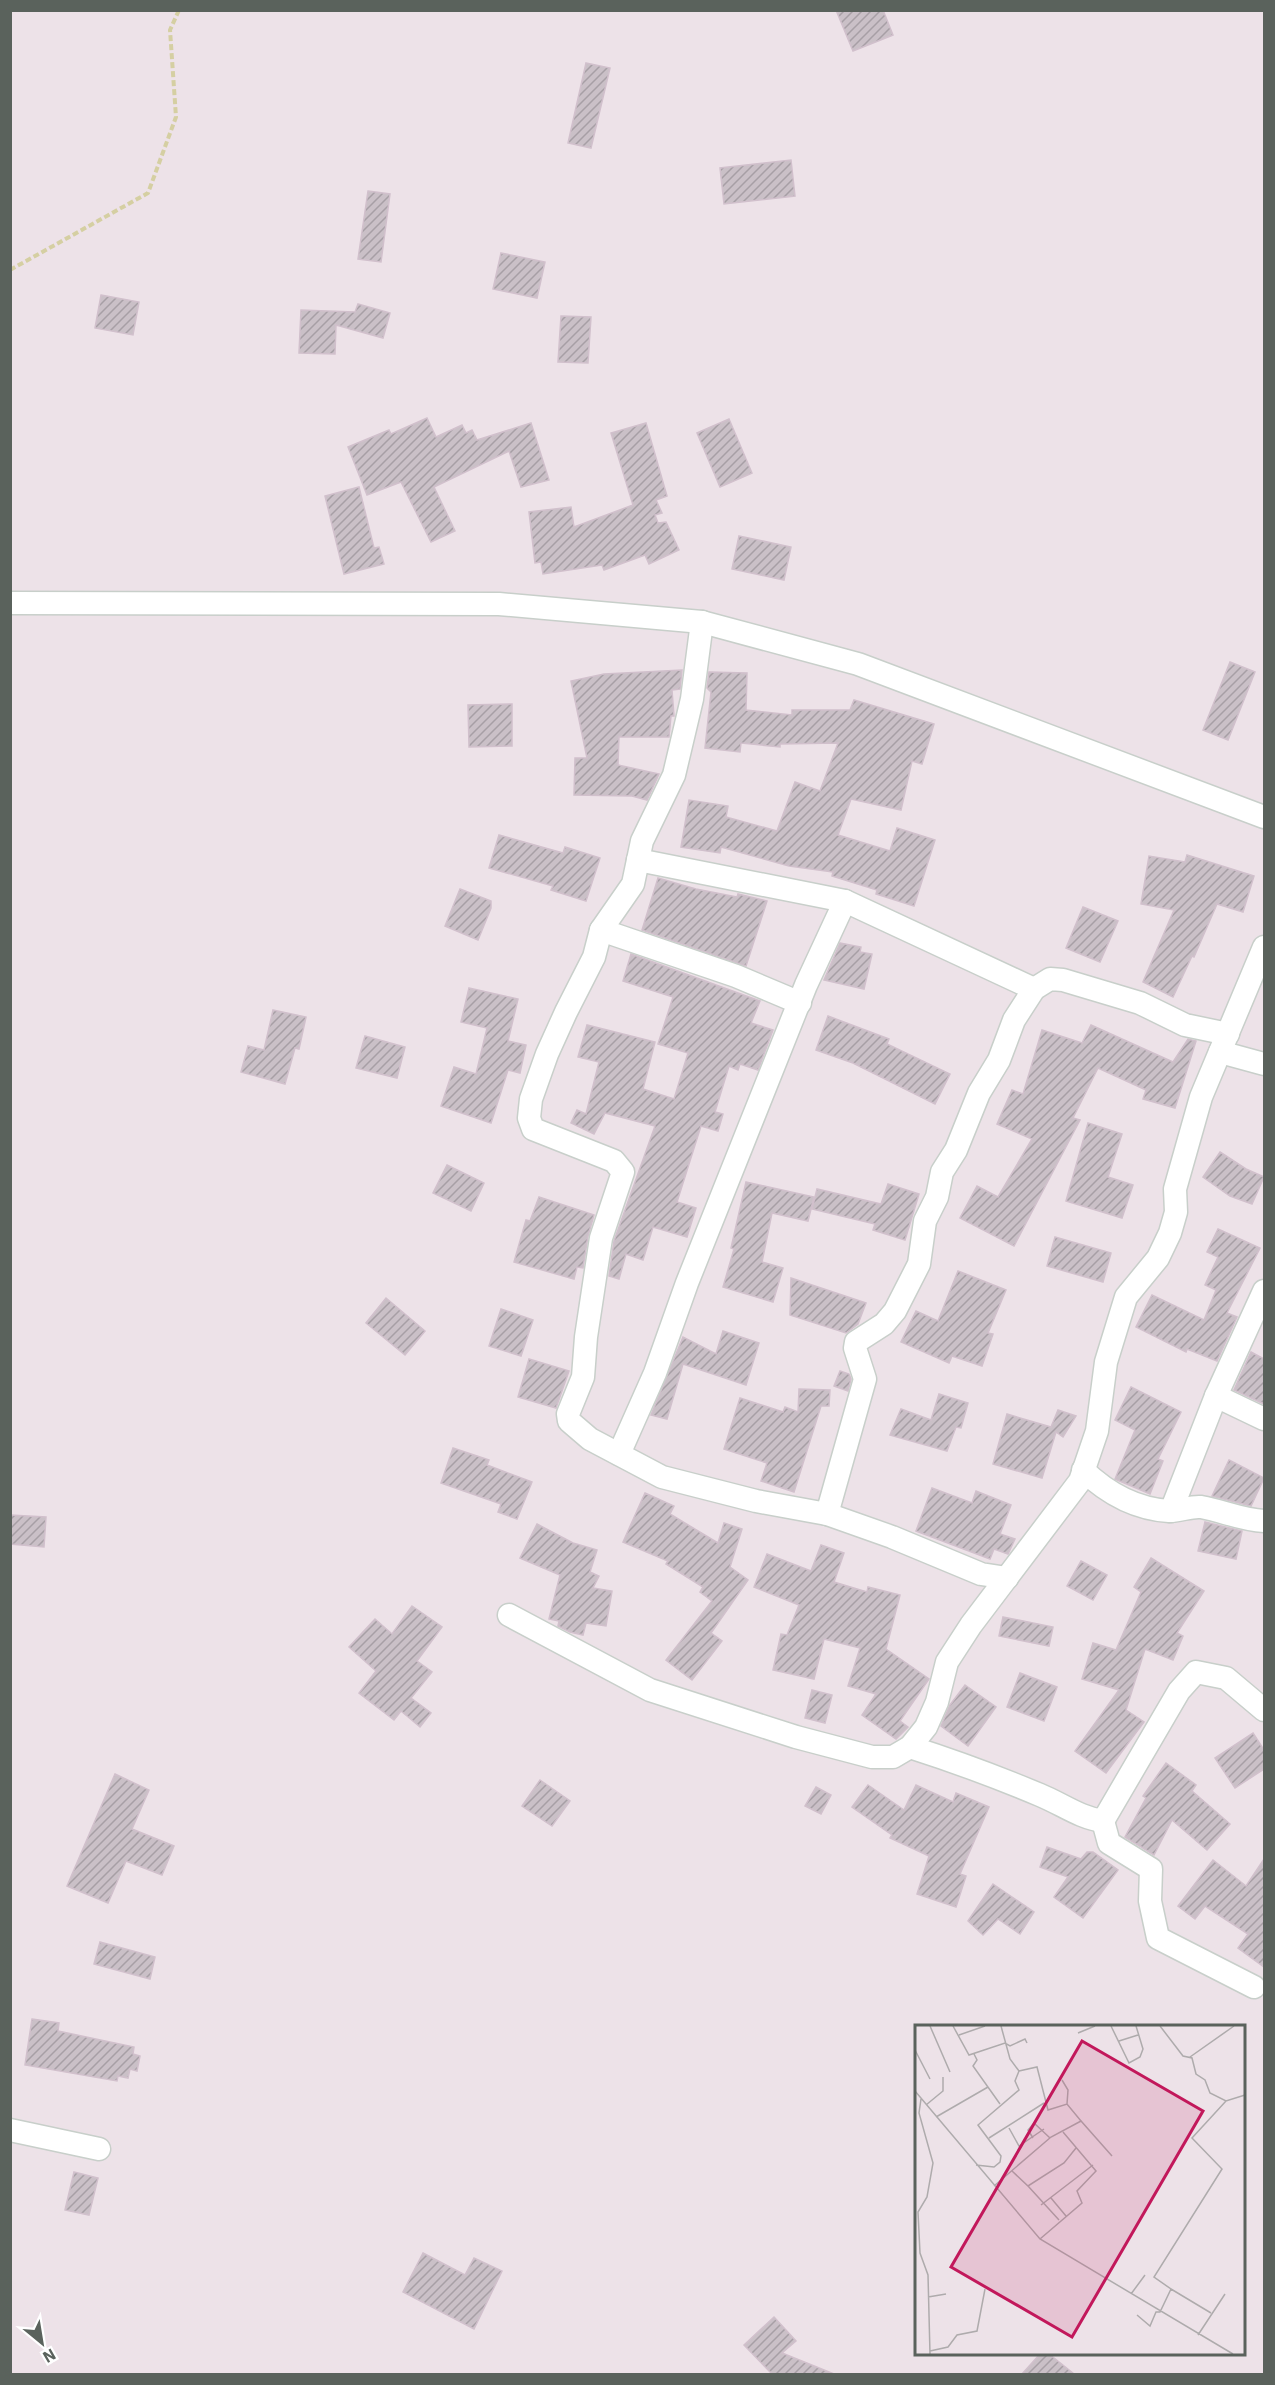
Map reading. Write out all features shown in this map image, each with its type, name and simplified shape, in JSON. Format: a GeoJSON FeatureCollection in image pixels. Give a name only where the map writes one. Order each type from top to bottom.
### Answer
{"type":"FeatureCollection","features":[{"type":"Feature","properties":{"kind":"street"},"geometry":{"type":"LineString","coordinates":[[10,603],[500,604],[702,622],[858,664],[1264,817]]}},
{"type":"Feature","properties":{"kind":"street"},"geometry":{"type":"LineString","coordinates":[[702,622],[692,699],[674,776],[642,841],[633,884],[601,930],[594,957],[548,1054],[531,1099],[529,1118],[533,1129],[614,1161],[622,1173],[601,1238],[586,1336],[584,1377],[568,1414],[571,1425],[590,1439],[662,1477],[699,1488],[827,1514],[892,1537],[981,1574],[1007,1578]]}},
{"type":"Feature","properties":{"kind":"street"},"geometry":{"type":"LineString","coordinates":[[638,860],[845,901],[1034,988]]}},
{"type":"Feature","properties":{"kind":"street"},"geometry":{"type":"LineString","coordinates":[[619,1454],[655,1373],[687,1283],[800,1003],[845,901]]}},
{"type":"Feature","properties":{"kind":"street"},"geometry":{"type":"LineString","coordinates":[[601,930],[736,976],[800,1003]]}},
{"type":"Feature","properties":{"kind":"street"},"geometry":{"type":"LineString","coordinates":[[509,1615],[661,1694],[796,1737],[872,1757],[893,1757],[910,1747],[926,1727],[937,1702],[947,1662],[1080,1481],[1097,1431],[1106,1362],[1126,1297],[1158,1258],[1170,1233],[1176,1212],[1175,1189],[1201,1097],[1264,947]]}},
{"type":"Feature","properties":{"kind":"street"},"geometry":{"type":"LineString","coordinates":[[827,1514],[865,1379],[855,1348],[856,1342],[884,1324],[895,1311],[920,1264],[925,1221],[937,1197],[942,1172],[956,1150],[979,1093],[999,1060],[1014,1020],[1034,988],[1050,979],[1063,980],[1140,1003],[1264,1064]]}},
{"type":"Feature","properties":{"kind":"street"},"geometry":{"type":"LineString","coordinates":[[1171,1511],[1216,1395],[1264,1291]]}},
{"type":"Feature","properties":{"kind":"street"},"geometry":{"type":"LineString","coordinates":[[1216,1395],[1264,1419]]}},
{"type":"Feature","properties":{"kind":"street"},"geometry":{"type":"LineString","coordinates":[[1083,1470],[1101,1487],[1120,1498],[1148,1508],[1171,1511],[1200,1507],[1245,1520],[1264,1521]]}},
{"type":"Feature","properties":{"kind":"street"},"geometry":{"type":"LineString","coordinates":[[1254,1987],[1158,1938],[1150,1901],[1151,1869],[1108,1843],[1103,1821],[1179,1691],[1196,1672],[1226,1678],[1264,1710]]}},
{"type":"Feature","properties":{"kind":"street"},"geometry":{"type":"LineString","coordinates":[[910,1747],[975,1768],[1044,1796],[1089,1819],[1103,1821]]}},
{"type":"Feature","properties":{"kind":"street"},"geometry":{"type":"LineString","coordinates":[[10,2130],[99,2149]]}},
{"type":"Feature","properties":{"kind":"path"},"geometry":{"type":"LineString","coordinates":[[10,270],[148,194],[176,117],[170,30],[179,10]]}},
{"type":"Feature","properties":{"kind":"building"},"geometry":{"type":"Polygon","coordinates":[[[836,10],[883,10],[893,35],[853,51],[836,10]]]}},
{"type":"Feature","properties":{"kind":"building"},"geometry":{"type":"Polygon","coordinates":[[[586,63],[610,68],[591,148],[568,143],[586,63]]]}},
{"type":"Feature","properties":{"kind":"building"},"geometry":{"type":"Polygon","coordinates":[[[791,160],[795,196],[724,204],[720,168],[791,160]]]}},
{"type":"Feature","properties":{"kind":"building"},"geometry":{"type":"Polygon","coordinates":[[[368,191],[390,194],[381,262],[358,259],[368,191]]]}},
{"type":"Feature","properties":{"kind":"building"},"geometry":{"type":"Polygon","coordinates":[[[501,253],[545,262],[537,298],[493,289],[501,253]]]}},
{"type":"Feature","properties":{"kind":"building"},"geometry":{"type":"Polygon","coordinates":[[[101,295],[139,302],[133,335],[95,328],[101,295]]]}},
{"type":"Feature","properties":{"kind":"building"},"geometry":{"type":"Polygon","coordinates":[[[358,304],[390,313],[383,338],[336,325],[335,354],[299,353],[301,310],[355,312],[358,304]]]}},
{"type":"Feature","properties":{"kind":"building"},"geometry":{"type":"Polygon","coordinates":[[[561,316],[591,317],[588,363],[558,362],[561,316]]]}},
{"type":"Feature","properties":{"kind":"building"},"geometry":{"type":"Polygon","coordinates":[[[427,418],[436,437],[462,425],[466,433],[472,430],[477,440],[531,423],[549,480],[521,487],[509,451],[434,487],[455,531],[431,542],[401,482],[367,495],[348,447],[389,430],[391,434],[427,418]]]}},
{"type":"Feature","properties":{"kind":"building"},"geometry":{"type":"Polygon","coordinates":[[[729,419],[752,473],[720,487],[697,433],[729,419]]]}},
{"type":"Feature","properties":{"kind":"building"},"geometry":{"type":"Polygon","coordinates":[[[646,423],[667,496],[656,500],[662,513],[655,515],[658,523],[666,522],[679,550],[649,564],[645,555],[604,570],[602,565],[543,574],[541,562],[535,563],[529,512],[571,507],[574,527],[633,505],[611,433],[646,423]]]}},
{"type":"Feature","properties":{"kind":"building"},"geometry":{"type":"Polygon","coordinates":[[[359,487],[374,548],[379,547],[384,564],[344,574],[325,496],[359,487]]]}},
{"type":"Feature","properties":{"kind":"building"},"geometry":{"type":"Polygon","coordinates":[[[739,536],[791,547],[784,580],[732,569],[739,536]]]}},
{"type":"Feature","properties":{"kind":"building"},"geometry":{"type":"Polygon","coordinates":[[[1230,662],[1255,672],[1228,740],[1203,730],[1230,662]]]}},
{"type":"Feature","properties":{"kind":"building"},"geometry":{"type":"Polygon","coordinates":[[[682,670],[680,689],[672,690],[674,716],[671,716],[669,737],[619,737],[618,765],[659,774],[647,800],[632,796],[574,795],[575,758],[587,758],[571,681],[604,674],[682,670]]]}},
{"type":"Feature","properties":{"kind":"building"},"geometry":{"type":"Polygon","coordinates":[[[709,672],[747,673],[746,710],[792,715],[792,710],[850,710],[854,700],[934,724],[922,764],[912,761],[901,810],[851,799],[838,835],[890,851],[897,828],[935,840],[914,906],[876,894],[877,890],[832,876],[833,872],[789,866],[721,847],[720,853],[681,847],[689,800],[728,806],[726,817],[777,831],[795,782],[820,791],[838,743],[780,744],[780,747],[741,743],[740,752],[705,748],[711,692],[707,688],[709,672]]]}},
{"type":"Feature","properties":{"kind":"building"},"geometry":{"type":"Polygon","coordinates":[[[512,704],[512,746],[469,747],[468,705],[512,704]]]}},
{"type":"Feature","properties":{"kind":"building"},"geometry":{"type":"Polygon","coordinates":[[[499,835],[563,853],[565,847],[600,858],[586,901],[551,890],[553,886],[489,868],[499,835]]]}},
{"type":"Feature","properties":{"kind":"building"},"geometry":{"type":"Polygon","coordinates":[[[1187,855],[1254,876],[1243,912],[1217,904],[1194,957],[1192,956],[1173,997],[1143,982],[1174,910],[1141,904],[1149,856],[1185,862],[1187,855]]]}},
{"type":"Feature","properties":{"kind":"building"},"geometry":{"type":"Polygon","coordinates":[[[658,878],[696,889],[737,897],[738,894],[767,901],[746,966],[642,930],[658,878]]]}},
{"type":"Feature","properties":{"kind":"building"},"geometry":{"type":"Polygon","coordinates":[[[460,889],[491,901],[491,908],[478,940],[445,926],[460,889]]]}},
{"type":"Feature","properties":{"kind":"building"},"geometry":{"type":"Polygon","coordinates":[[[1083,907],[1118,921],[1100,962],[1066,948],[1083,907]]]}},
{"type":"Feature","properties":{"kind":"building"},"geometry":{"type":"Polygon","coordinates":[[[840,943],[861,947],[860,952],[872,954],[864,989],[824,980],[840,943]]]}},
{"type":"Feature","properties":{"kind":"building"},"geometry":{"type":"Polygon","coordinates":[[[631,954],[760,1001],[751,1023],[773,1030],[758,1070],[740,1064],[738,1070],[729,1066],[715,1112],[723,1114],[718,1131],[701,1126],[677,1202],[696,1208],[687,1237],[653,1227],[643,1260],[626,1254],[619,1279],[609,1276],[614,1241],[655,1126],[605,1113],[594,1134],[571,1123],[577,1110],[586,1114],[599,1062],[578,1057],[587,1025],[655,1042],[643,1089],[674,1099],[688,1053],[658,1044],[673,997],[623,981],[631,954]]]}},
{"type":"Feature","properties":{"kind":"building"},"geometry":{"type":"Polygon","coordinates":[[[469,988],[518,999],[508,1041],[526,1045],[520,1073],[508,1070],[491,1123],[441,1106],[454,1067],[476,1074],[487,1028],[461,1022],[469,988]]]}},
{"type":"Feature","properties":{"kind":"building"},"geometry":{"type":"Polygon","coordinates":[[[273,1010],[306,1017],[299,1049],[295,1048],[285,1084],[241,1072],[248,1046],[264,1050],[273,1010]]]}},
{"type":"Feature","properties":{"kind":"building"},"geometry":{"type":"Polygon","coordinates":[[[828,1016],[889,1039],[887,1044],[950,1074],[935,1104],[853,1063],[816,1050],[828,1016]]]}},
{"type":"Feature","properties":{"kind":"building"},"geometry":{"type":"Polygon","coordinates":[[[1091,1025],[1173,1062],[1188,1039],[1196,1041],[1175,1108],[1143,1099],[1146,1090],[1098,1068],[1073,1118],[1080,1120],[1014,1246],[960,1218],[977,1186],[998,1197],[1032,1139],[997,1124],[1012,1090],[1023,1094],[1042,1030],[1082,1043],[1091,1025]]]}},
{"type":"Feature","properties":{"kind":"building"},"geometry":{"type":"Polygon","coordinates":[[[365,1036],[405,1047],[397,1078],[356,1068],[365,1036]]]}},
{"type":"Feature","properties":{"kind":"building"},"geometry":{"type":"Polygon","coordinates":[[[1088,1123],[1122,1134],[1108,1177],[1133,1185],[1122,1218],[1066,1201],[1088,1123]]]}},
{"type":"Feature","properties":{"kind":"building"},"geometry":{"type":"Polygon","coordinates":[[[1220,1152],[1246,1169],[1264,1177],[1252,1204],[1230,1196],[1203,1177],[1220,1152]]]}},
{"type":"Feature","properties":{"kind":"building"},"geometry":{"type":"Polygon","coordinates":[[[447,1165],[484,1183],[471,1211],[433,1193],[447,1165]]]}},
{"type":"Feature","properties":{"kind":"building"},"geometry":{"type":"Polygon","coordinates":[[[746,1182],[814,1197],[808,1221],[772,1213],[762,1262],[783,1268],[773,1302],[723,1287],[734,1249],[731,1248],[746,1182]]]}},
{"type":"Feature","properties":{"kind":"building"},"geometry":{"type":"Polygon","coordinates":[[[888,1184],[919,1194],[905,1240],[873,1230],[875,1224],[812,1209],[817,1189],[881,1204],[888,1184]]]}},
{"type":"Feature","properties":{"kind":"building"},"geometry":{"type":"Polygon","coordinates":[[[539,1197],[594,1215],[583,1268],[577,1267],[574,1279],[514,1262],[526,1220],[530,1221],[539,1197]]]}},
{"type":"Feature","properties":{"kind":"building"},"geometry":{"type":"Polygon","coordinates":[[[1218,1229],[1260,1248],[1227,1313],[1237,1317],[1217,1361],[1187,1349],[1186,1352],[1136,1327],[1152,1295],[1204,1320],[1216,1290],[1205,1285],[1218,1257],[1207,1252],[1218,1229]]]}},
{"type":"Feature","properties":{"kind":"building"},"geometry":{"type":"Polygon","coordinates":[[[1055,1237],[1111,1253],[1103,1282],[1047,1266],[1055,1237]]]}},
{"type":"Feature","properties":{"kind":"building"},"geometry":{"type":"Polygon","coordinates":[[[958,1271],[1006,1290],[988,1333],[993,1334],[982,1366],[952,1356],[949,1363],[901,1342],[916,1311],[938,1321],[958,1271]]]}},
{"type":"Feature","properties":{"kind":"building"},"geometry":{"type":"Polygon","coordinates":[[[791,1278],[866,1303],[858,1324],[846,1333],[790,1315],[791,1278]]]}},
{"type":"Feature","properties":{"kind":"building"},"geometry":{"type":"Polygon","coordinates":[[[386,1298],[425,1331],[405,1355],[366,1323],[386,1298]]]}},
{"type":"Feature","properties":{"kind":"building"},"geometry":{"type":"Polygon","coordinates":[[[501,1309],[533,1320],[521,1356],[489,1346],[501,1309]]]}},
{"type":"Feature","properties":{"kind":"building"},"geometry":{"type":"Polygon","coordinates":[[[723,1331],[759,1343],[746,1385],[683,1364],[667,1419],[651,1415],[683,1337],[716,1354],[723,1331]]]}},
{"type":"Feature","properties":{"kind":"building"},"geometry":{"type":"Polygon","coordinates":[[[1251,1352],[1264,1359],[1264,1404],[1234,1390],[1251,1352]]]}},
{"type":"Feature","properties":{"kind":"building"},"geometry":{"type":"Polygon","coordinates":[[[529,1359],[569,1371],[556,1408],[518,1397],[529,1359]]]}},
{"type":"Feature","properties":{"kind":"building"},"geometry":{"type":"Polygon","coordinates":[[[840,1371],[849,1374],[851,1379],[848,1391],[834,1386],[840,1371]]]}},
{"type":"Feature","properties":{"kind":"building"},"geometry":{"type":"Polygon","coordinates":[[[1131,1387],[1181,1412],[1158,1459],[1163,1461],[1150,1494],[1115,1479],[1135,1430],[1115,1420],[1131,1387]]]}},
{"type":"Feature","properties":{"kind":"building"},"geometry":{"type":"Polygon","coordinates":[[[799,1389],[830,1390],[829,1406],[821,1406],[794,1492],[761,1481],[767,1463],[724,1449],[740,1398],[783,1412],[785,1407],[798,1412],[799,1389]]]}},
{"type":"Feature","properties":{"kind":"building"},"geometry":{"type":"Polygon","coordinates":[[[939,1394],[968,1403],[961,1428],[956,1427],[947,1451],[890,1435],[901,1409],[931,1420],[939,1394]]]}},
{"type":"Feature","properties":{"kind":"building"},"geometry":{"type":"Polygon","coordinates":[[[1058,1410],[1076,1416],[1063,1437],[1056,1432],[1042,1478],[993,1464],[1007,1414],[1051,1427],[1058,1410]]]}},
{"type":"Feature","properties":{"kind":"building"},"geometry":{"type":"Polygon","coordinates":[[[453,1448],[489,1460],[487,1465],[532,1482],[517,1519],[498,1512],[501,1504],[441,1483],[453,1448]]]}},
{"type":"Feature","properties":{"kind":"building"},"geometry":{"type":"Polygon","coordinates":[[[1229,1460],[1264,1478],[1251,1506],[1212,1496],[1229,1460]]]}},
{"type":"Feature","properties":{"kind":"building"},"geometry":{"type":"Polygon","coordinates":[[[932,1488],[972,1503],[976,1491],[1011,1505],[1000,1534],[1015,1539],[1008,1554],[994,1549],[990,1559],[916,1531],[932,1488]]]}},
{"type":"Feature","properties":{"kind":"building"},"geometry":{"type":"Polygon","coordinates":[[[645,1493],[674,1506],[670,1514],[718,1543],[724,1523],[742,1529],[730,1567],[748,1580],[711,1633],[722,1641],[692,1680],[666,1660],[712,1601],[700,1592],[703,1587],[666,1564],[668,1561],[623,1542],[645,1493]]]}},
{"type":"Feature","properties":{"kind":"building"},"geometry":{"type":"Polygon","coordinates":[[[10,1515],[46,1517],[44,1547],[10,1544],[10,1515]]]}},
{"type":"Feature","properties":{"kind":"building"},"geometry":{"type":"Polygon","coordinates":[[[1205,1522],[1242,1531],[1236,1559],[1198,1551],[1205,1522]]]}},
{"type":"Feature","properties":{"kind":"building"},"geometry":{"type":"Polygon","coordinates":[[[537,1524],[573,1543],[597,1550],[590,1572],[599,1576],[593,1588],[612,1591],[606,1626],[586,1623],[583,1635],[570,1632],[558,1626],[559,1621],[549,1619],[560,1575],[520,1558],[537,1524]]]}},
{"type":"Feature","properties":{"kind":"building"},"geometry":{"type":"Polygon","coordinates":[[[821,1545],[844,1553],[834,1582],[867,1592],[868,1587],[900,1595],[886,1649],[929,1679],[900,1721],[908,1727],[896,1739],[862,1715],[876,1694],[848,1686],[860,1648],[824,1639],[814,1679],[773,1670],[781,1634],[787,1635],[799,1605],[754,1587],[767,1554],[811,1571],[821,1545]]]}},
{"type":"Feature","properties":{"kind":"building"},"geometry":{"type":"Polygon","coordinates":[[[1151,1558],[1204,1591],[1177,1633],[1183,1636],[1173,1660],[1145,1649],[1126,1710],[1144,1722],[1106,1773],[1075,1751],[1119,1690],[1082,1679],[1093,1643],[1116,1650],[1141,1592],[1134,1587],[1151,1558]]]}},
{"type":"Feature","properties":{"kind":"building"},"geometry":{"type":"Polygon","coordinates":[[[1081,1561],[1107,1575],[1093,1600],[1067,1586],[1081,1561]]]}},
{"type":"Feature","properties":{"kind":"building"},"geometry":{"type":"Polygon","coordinates":[[[412,1606],[442,1627],[417,1661],[432,1672],[411,1698],[431,1713],[420,1727],[401,1711],[394,1720],[359,1693],[376,1671],[349,1647],[375,1619],[392,1634],[412,1606]]]}},
{"type":"Feature","properties":{"kind":"building"},"geometry":{"type":"Polygon","coordinates":[[[1003,1617],[1053,1627],[1049,1646],[999,1636],[1003,1617]]]}},
{"type":"Feature","properties":{"kind":"building"},"geometry":{"type":"Polygon","coordinates":[[[1020,1673],[1057,1687],[1044,1721],[1007,1707],[1020,1673]]]}},
{"type":"Feature","properties":{"kind":"building"},"geometry":{"type":"Polygon","coordinates":[[[965,1685],[996,1707],[968,1746],[941,1726],[950,1705],[965,1685]]]}},
{"type":"Feature","properties":{"kind":"building"},"geometry":{"type":"Polygon","coordinates":[[[812,1690],[832,1695],[825,1723],[805,1718],[812,1690]]]}},
{"type":"Feature","properties":{"kind":"building"},"geometry":{"type":"Polygon","coordinates":[[[1253,1733],[1264,1750],[1264,1769],[1235,1788],[1215,1758],[1253,1733]]]}},
{"type":"Feature","properties":{"kind":"building"},"geometry":{"type":"Polygon","coordinates":[[[1166,1763],[1196,1785],[1192,1791],[1230,1824],[1207,1850],[1172,1820],[1154,1855],[1125,1837],[1146,1798],[1143,1796],[1166,1763]]]}},
{"type":"Feature","properties":{"kind":"building"},"geometry":{"type":"Polygon","coordinates":[[[115,1774],[149,1790],[132,1829],[174,1846],[162,1875],[126,1861],[108,1903],[67,1886],[115,1774]]]}},
{"type":"Feature","properties":{"kind":"building"},"geometry":{"type":"Polygon","coordinates":[[[540,1780],[570,1801],[552,1826],[522,1806],[540,1780]]]}},
{"type":"Feature","properties":{"kind":"building"},"geometry":{"type":"Polygon","coordinates":[[[868,1785],[904,1810],[916,1785],[953,1802],[956,1793],[989,1807],[960,1874],[966,1876],[956,1907],[917,1894],[929,1856],[890,1838],[892,1835],[852,1807],[868,1785]]]}},
{"type":"Feature","properties":{"kind":"building"},"geometry":{"type":"Polygon","coordinates":[[[816,1787],[831,1795],[821,1814],[805,1806],[816,1787]]]}},
{"type":"Feature","properties":{"kind":"building"},"geometry":{"type":"Polygon","coordinates":[[[1047,1847],[1081,1859],[1087,1852],[1093,1852],[1118,1870],[1083,1918],[1054,1897],[1068,1877],[1040,1867],[1047,1847]]]}},
{"type":"Feature","properties":{"kind":"building"},"geometry":{"type":"Polygon","coordinates":[[[1264,1859],[1264,1967],[1238,1948],[1248,1934],[1205,1906],[1195,1919],[1178,1906],[1213,1860],[1246,1886],[1264,1859]]]}},
{"type":"Feature","properties":{"kind":"building"},"geometry":{"type":"Polygon","coordinates":[[[993,1884],[1034,1912],[1020,1934],[998,1919],[983,1935],[968,1921],[993,1884]]]}},
{"type":"Feature","properties":{"kind":"building"},"geometry":{"type":"Polygon","coordinates":[[[100,1942],[155,1957],[150,1979],[94,1964],[100,1942]]]}},
{"type":"Feature","properties":{"kind":"building"},"geometry":{"type":"Polygon","coordinates":[[[32,2019],[59,2023],[58,2031],[134,2047],[133,2054],[140,2056],[137,2071],[130,2069],[128,2078],[118,2076],[117,2081],[25,2065],[32,2019]]]}},
{"type":"Feature","properties":{"kind":"building"},"geometry":{"type":"Polygon","coordinates":[[[74,2172],[98,2178],[89,2215],[65,2210],[74,2172]]]}},
{"type":"Feature","properties":{"kind":"building"},"geometry":{"type":"Polygon","coordinates":[[[423,2253],[465,2275],[474,2258],[502,2271],[474,2329],[403,2292],[423,2253]]]}},
{"type":"Feature","properties":{"kind":"building"},"geometry":{"type":"Polygon","coordinates":[[[774,2317],[796,2341],[782,2353],[834,2374],[772,2374],[744,2345],[774,2317]]]}},
{"type":"Feature","properties":{"kind":"building"},"geometry":{"type":"Polygon","coordinates":[[[1039,2355],[1050,2355],[1074,2374],[1022,2374],[1039,2355]]]}}]}
